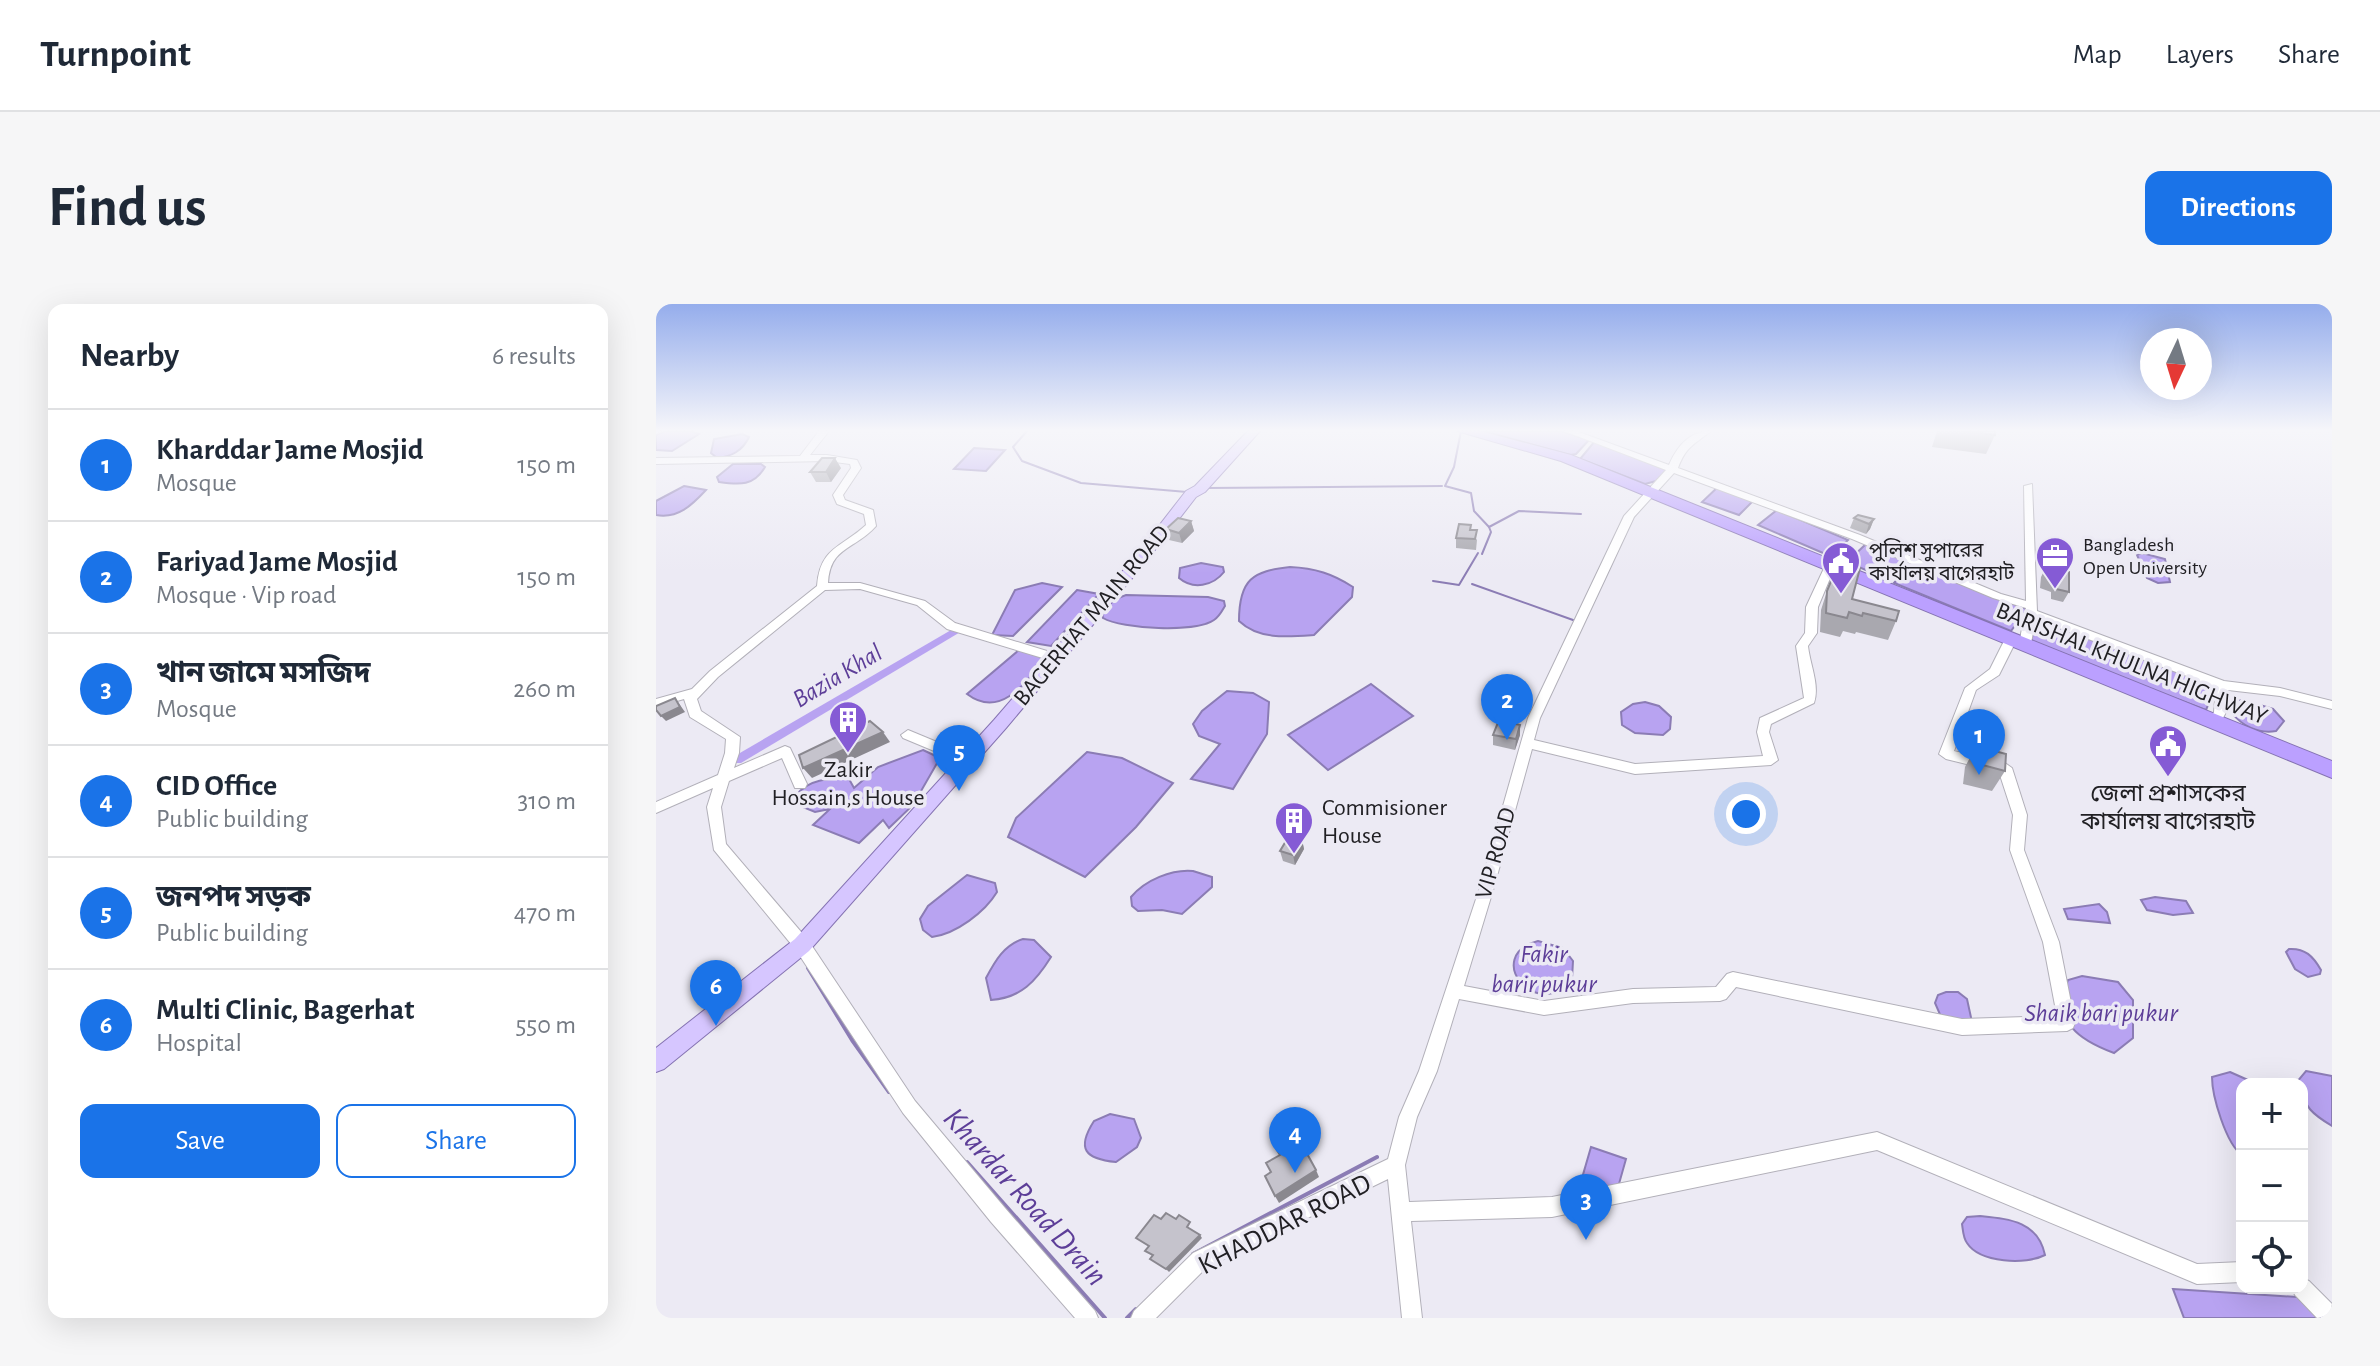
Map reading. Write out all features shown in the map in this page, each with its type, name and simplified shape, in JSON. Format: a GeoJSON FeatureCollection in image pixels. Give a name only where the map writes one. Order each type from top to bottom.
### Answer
{"type":"FeatureCollection","features":[{"type":"Feature","properties":{"kind":"highway","name":"BARISHAL KHULNA HIGHWAY"},"geometry":{"type":"LineString","coordinates":[[1615,478],[2332,770]]}},
{"type":"Feature","properties":{"kind":"main road","name":"BAGERHAT MAIN ROAD"},"geometry":{"type":"LineString","coordinates":[[656,1062],[802,945],[1056,658],[1191,494],[1210,478]]}},
{"type":"Feature","properties":{"kind":"street"},"geometry":{"type":"LineString","coordinates":[[822,587],[821,570],[828,557],[871,526],[872,517],[865,509],[841,502],[838,495],[849,478]]}},
{"type":"Feature","properties":{"kind":"street","name":"VIP ROAD"},"geometry":{"type":"LineString","coordinates":[[1412,1318],[1396,1165],[1408,1117],[1428,1071],[1454,991],[1534,718],[1629,516],[1664,478]]}},
{"type":"Feature","properties":{"kind":"street"},"geometry":{"type":"LineString","coordinates":[[1695,478],[1856,537],[2220,684],[2280,692],[2332,705]]}},
{"type":"Feature","properties":{"kind":"street"},"geometry":{"type":"LineString","coordinates":[[1454,991],[1544,1008],[1633,996],[1720,994],[1733,979],[1962,1027],[2067,1023],[2051,942],[2017,850],[2020,815],[2005,768],[1946,754],[1971,688],[1995,672],[2018,641],[2031,610],[2029,486]]}},
{"type":"Feature","properties":{"kind":"street"},"geometry":{"type":"LineString","coordinates":[[1527,743],[1635,769],[1771,760],[1763,732],[1765,721],[1810,700],[1812,687],[1804,668],[1802,646],[1811,633],[1812,607],[1831,564]]}},
{"type":"Feature","properties":{"kind":"street"},"geometry":{"type":"LineString","coordinates":[[656,703],[692,693],[822,587],[860,586],[921,603],[951,626],[1056,658]]}},
{"type":"Feature","properties":{"kind":"street"},"geometry":{"type":"LineString","coordinates":[[2214,723],[2220,712],[2220,684]]}},
{"type":"Feature","properties":{"kind":"street"},"geometry":{"type":"LineString","coordinates":[[692,693],[690,698],[695,714],[733,737],[732,753],[714,807],[719,846],[802,945],[909,1107],[1088,1318]]}},
{"type":"Feature","properties":{"kind":"street"},"geometry":{"type":"LineString","coordinates":[[908,735],[968,760]]}},
{"type":"Feature","properties":{"kind":"street"},"geometry":{"type":"LineString","coordinates":[[656,808],[785,751],[800,784]]}},
{"type":"Feature","properties":{"kind":"street"},"geometry":{"type":"LineString","coordinates":[[1401,1212],[1552,1207],[1877,1141],[2197,1274],[2236,1272]]}},
{"type":"Feature","properties":{"kind":"street","name":"KHADDAR ROAD"},"geometry":{"type":"LineString","coordinates":[[1141,1318],[1200,1260],[1396,1165]]}},
{"type":"Feature","properties":{"kind":"street"},"geometry":{"type":"LineString","coordinates":[[2308,1294],[2331,1318]]}},
{"type":"Feature","properties":{"kind":"water"},"geometry":{"type":"Polygon","coordinates":[[[718,478],[755,478],[746,483],[719,482],[718,478]]]}},
{"type":"Feature","properties":{"kind":"water"},"geometry":{"type":"Polygon","coordinates":[[[1630,478],[1659,478],[1645,484],[1630,478]]]}},
{"type":"Feature","properties":{"kind":"water"},"geometry":{"type":"Polygon","coordinates":[[[1720,485],[1756,498],[1739,515],[1702,502],[1720,485]]]}},
{"type":"Feature","properties":{"kind":"water"},"geometry":{"type":"Polygon","coordinates":[[[684,486],[706,490],[678,513],[656,515],[656,501],[684,486]]]}},
{"type":"Feature","properties":{"kind":"water"},"geometry":{"type":"Polygon","coordinates":[[[1777,510],[1848,540],[1830,556],[1758,525],[1777,510]]]}},
{"type":"Feature","properties":{"kind":"water"},"geometry":{"type":"Polygon","coordinates":[[[1866,544],[1908,561],[1889,580],[1847,562],[1866,544]]]}},
{"type":"Feature","properties":{"kind":"water"},"geometry":{"type":"Polygon","coordinates":[[[2142,553],[2165,559],[2170,582],[2158,583],[2147,578],[2137,555],[2142,553]]]}},
{"type":"Feature","properties":{"kind":"water"},"geometry":{"type":"Polygon","coordinates":[[[1201,563],[1223,567],[1224,572],[1203,585],[1190,584],[1179,578],[1180,568],[1201,563]]]}},
{"type":"Feature","properties":{"kind":"water"},"geometry":{"type":"Polygon","coordinates":[[[1912,564],[2027,609],[2011,631],[1894,583],[1912,564]]]}},
{"type":"Feature","properties":{"kind":"water"},"geometry":{"type":"Polygon","coordinates":[[[1290,567],[1316,570],[1338,579],[1353,587],[1352,597],[1314,635],[1265,634],[1239,621],[1242,595],[1251,580],[1266,571],[1290,567]]]}},
{"type":"Feature","properties":{"kind":"water"},"geometry":{"type":"Polygon","coordinates":[[[1042,583],[1062,587],[1013,636],[992,635],[1015,590],[1042,583]]]}},
{"type":"Feature","properties":{"kind":"water"},"geometry":{"type":"Polygon","coordinates":[[[1077,590],[1099,594],[1051,646],[1027,642],[1077,590]]]}},
{"type":"Feature","properties":{"kind":"water"},"geometry":{"type":"Polygon","coordinates":[[[1126,595],[1208,597],[1224,601],[1225,606],[1214,620],[1191,627],[1141,627],[1103,618],[1102,613],[1113,600],[1126,595]]]}},
{"type":"Feature","properties":{"kind":"water"},"geometry":{"type":"Polygon","coordinates":[[[2038,617],[2217,684],[2206,710],[2030,644],[2038,617]]]}},
{"type":"Feature","properties":{"kind":"water"},"geometry":{"type":"Polygon","coordinates":[[[1019,650],[1045,658],[1011,695],[990,703],[967,694],[1019,650]]]}},
{"type":"Feature","properties":{"kind":"water"},"geometry":{"type":"Polygon","coordinates":[[[1371,684],[1413,716],[1328,770],[1288,735],[1371,684]]]}},
{"type":"Feature","properties":{"kind":"water"},"geometry":{"type":"Polygon","coordinates":[[[1227,691],[1253,693],[1269,702],[1267,734],[1233,789],[1191,779],[1220,744],[1199,736],[1193,724],[1202,711],[1227,691]]]}},
{"type":"Feature","properties":{"kind":"water"},"geometry":{"type":"Polygon","coordinates":[[[2243,700],[2273,709],[2284,721],[2276,731],[2251,728],[2231,712],[2230,702],[2243,700]]]}},
{"type":"Feature","properties":{"kind":"water"},"geometry":{"type":"Polygon","coordinates":[[[1645,702],[1659,706],[1671,717],[1670,729],[1663,735],[1635,733],[1622,725],[1621,712],[1633,704],[1645,702]]]}},
{"type":"Feature","properties":{"kind":"water"},"geometry":{"type":"Polygon","coordinates":[[[923,750],[940,758],[913,805],[889,828],[883,820],[859,843],[813,825],[830,809],[815,812],[798,805],[796,796],[806,786],[827,779],[849,779],[854,788],[878,767],[923,750]]]}},
{"type":"Feature","properties":{"kind":"water"},"geometry":{"type":"Polygon","coordinates":[[[1087,752],[1122,758],[1173,783],[1136,827],[1085,877],[1008,837],[1016,818],[1087,752]]]}},
{"type":"Feature","properties":{"kind":"water"},"geometry":{"type":"Polygon","coordinates":[[[1193,871],[1212,877],[1212,887],[1182,914],[1162,910],[1138,911],[1132,906],[1131,897],[1151,881],[1176,872],[1193,871]]]}},
{"type":"Feature","properties":{"kind":"water"},"geometry":{"type":"Polygon","coordinates":[[[967,875],[995,883],[997,892],[969,921],[951,932],[932,937],[923,930],[920,919],[928,906],[967,875]]]}},
{"type":"Feature","properties":{"kind":"water"},"geometry":{"type":"Polygon","coordinates":[[[2155,897],[2186,901],[2193,913],[2173,915],[2147,910],[2141,900],[2155,897]]]}},
{"type":"Feature","properties":{"kind":"water"},"geometry":{"type":"Polygon","coordinates":[[[2099,904],[2107,912],[2110,923],[2068,919],[2064,909],[2099,904]]]}},
{"type":"Feature","properties":{"kind":"water"},"geometry":{"type":"Polygon","coordinates":[[[1023,939],[1034,940],[1051,957],[1027,987],[1011,996],[991,1000],[986,978],[1005,949],[1023,939]]]}},
{"type":"Feature","properties":{"kind":"water","name":"Fakir barir pukur"},"geometry":{"type":"Polygon","coordinates":[[[1538,941],[1563,948],[1573,961],[1572,979],[1558,991],[1544,994],[1531,991],[1515,971],[1514,960],[1522,949],[1538,941]]]}},
{"type":"Feature","properties":{"kind":"water"},"geometry":{"type":"Polygon","coordinates":[[[2289,949],[2308,954],[2321,970],[2320,974],[2308,977],[2295,969],[2286,952],[2289,949]]]}},
{"type":"Feature","properties":{"kind":"water","name":"Shaik bari pukur"},"geometry":{"type":"Polygon","coordinates":[[[2082,976],[2118,982],[2133,1000],[2133,1038],[2114,1053],[2080,1035],[2066,1018],[2064,995],[2068,980],[2082,976]]]}},
{"type":"Feature","properties":{"kind":"water"},"geometry":{"type":"Polygon","coordinates":[[[1958,992],[1967,999],[1972,1022],[1942,1019],[1935,1003],[1938,995],[1958,992]]]}},
{"type":"Feature","properties":{"kind":"water"},"geometry":{"type":"Polygon","coordinates":[[[2306,1071],[2332,1076],[2332,1126],[2310,1110],[2308,1078],[2300,1078],[2306,1071]]]}},
{"type":"Feature","properties":{"kind":"water"},"geometry":{"type":"Polygon","coordinates":[[[2230,1072],[2244,1078],[2236,1078],[2236,1149],[2217,1107],[2212,1077],[2230,1072]]]}},
{"type":"Feature","properties":{"kind":"water"},"geometry":{"type":"Polygon","coordinates":[[[1110,1114],[1134,1119],[1141,1138],[1137,1147],[1116,1162],[1091,1155],[1085,1145],[1094,1121],[1110,1114]]]}},
{"type":"Feature","properties":{"kind":"water"},"geometry":{"type":"Polygon","coordinates":[[[1591,1147],[1626,1159],[1615,1198],[1580,1185],[1591,1147]]]}},
{"type":"Feature","properties":{"kind":"water"},"geometry":{"type":"Polygon","coordinates":[[[1980,1216],[2021,1224],[2036,1235],[2045,1255],[2015,1261],[1992,1258],[1973,1250],[1965,1239],[1962,1224],[1967,1217],[1980,1216]]]}},
{"type":"Feature","properties":{"kind":"water"},"geometry":{"type":"Polygon","coordinates":[[[2173,1289],[2313,1298],[2322,1318],[2184,1318],[2173,1289]]]}},
{"type":"Feature","properties":{"kind":"building"},"geometry":{"type":"Polygon","coordinates":[[[1858,515],[1874,519],[1869,524],[1854,518],[1858,515]]]}},
{"type":"Feature","properties":{"kind":"building"},"geometry":{"type":"Polygon","coordinates":[[[1178,518],[1191,521],[1179,533],[1166,529],[1178,518]]]}},
{"type":"Feature","properties":{"kind":"building"},"geometry":{"type":"Polygon","coordinates":[[[1459,524],[1471,525],[1470,530],[1477,530],[1475,539],[1456,538],[1459,524]]]}},
{"type":"Feature","properties":{"kind":"building"},"geometry":{"type":"Polygon","coordinates":[[[1838,564],[1860,568],[1852,599],[1899,611],[1896,621],[1863,613],[1862,616],[1849,612],[1847,618],[1826,613],[1827,591],[1838,564]]]}},
{"type":"Feature","properties":{"kind":"building"},"geometry":{"type":"Polygon","coordinates":[[[2046,567],[2069,572],[2069,592],[2056,589],[2057,582],[2046,577],[2046,567]]]}},
{"type":"Feature","properties":{"kind":"building"},"geometry":{"type":"Polygon","coordinates":[[[675,698],[680,707],[661,716],[656,706],[675,698]]]}},
{"type":"Feature","properties":{"kind":"building"},"geometry":{"type":"Polygon","coordinates":[[[1499,720],[1520,725],[1516,739],[1493,735],[1499,720]]]}},
{"type":"Feature","properties":{"kind":"building"},"geometry":{"type":"Polygon","coordinates":[[[870,721],[883,732],[803,768],[799,755],[870,721]]]}},
{"type":"Feature","properties":{"kind":"building"},"geometry":{"type":"Polygon","coordinates":[[[1976,746],[2006,754],[2005,771],[1975,763],[1976,746]]]}},
{"type":"Feature","properties":{"kind":"building"},"geometry":{"type":"Polygon","coordinates":[[[1289,836],[1302,840],[1293,855],[1280,851],[1289,836]]]}},
{"type":"Feature","properties":{"kind":"building"},"geometry":{"type":"Polygon","coordinates":[[[1295,1132],[1316,1170],[1275,1196],[1265,1176],[1271,1172],[1266,1163],[1280,1155],[1274,1145],[1295,1132]]]}},
{"type":"Feature","properties":{"kind":"building"},"geometry":{"type":"Polygon","coordinates":[[[1166,1213],[1176,1219],[1179,1215],[1190,1222],[1187,1227],[1200,1235],[1166,1269],[1150,1259],[1153,1255],[1145,1251],[1149,1246],[1136,1238],[1154,1215],[1161,1219],[1166,1213]]]}},
{"type":"Feature","properties":{"kind":"waterway"},"geometry":{"type":"LineString","coordinates":[[1068,478],[1081,483],[1187,492]]}},
{"type":"Feature","properties":{"kind":"waterway"},"geometry":{"type":"LineString","coordinates":[[1449,478],[1445,486],[1471,493],[1474,511],[1489,527]]}},
{"type":"Feature","properties":{"kind":"waterway"},"geometry":{"type":"LineString","coordinates":[[1206,488],[1442,486]]}},
{"type":"Feature","properties":{"kind":"waterway"},"geometry":{"type":"LineString","coordinates":[[1489,527],[1519,511],[1581,514]]}},
{"type":"Feature","properties":{"kind":"waterway"},"geometry":{"type":"LineString","coordinates":[[1482,554],[1491,532],[1489,527]]}},
{"type":"Feature","properties":{"kind":"waterway"},"geometry":{"type":"LineString","coordinates":[[1433,581],[1459,585],[1478,553]]}},
{"type":"Feature","properties":{"kind":"waterway"},"geometry":{"type":"LineString","coordinates":[[1472,584],[1573,620]]}},
{"type":"Feature","properties":{"kind":"waterway","name":"Bazia Khal"},"geometry":{"type":"LineString","coordinates":[[737,760],[958,629]]}},
{"type":"Feature","properties":{"kind":"waterway"},"geometry":{"type":"LineString","coordinates":[[808,968],[852,1040],[889,1092]]}},
{"type":"Feature","properties":{"kind":"waterway","name":"Khardar Road Drain"},"geometry":{"type":"LineString","coordinates":[[1193,1254],[1377,1157]]}},
{"type":"Feature","properties":{"kind":"waterway","name":"Khardar Road Drain"},"geometry":{"type":"LineString","coordinates":[[967,1162],[1105,1318]]}},
{"type":"Feature","properties":{"kind":"waterway","name":"Khardar Road Drain"},"geometry":{"type":"LineString","coordinates":[[1127,1318],[1136,1309]]}},
{"type":"Feature","properties":{"kind":"place","name":"Bangladesh Open University"},"geometry":{"type":"Point","coordinates":[2055,590]}},
{"type":"Feature","properties":{"kind":"place","name":"পুলিশ সুপারের কার্যালয় বাগেরহাট"},"geometry":{"type":"Point","coordinates":[1841,595]}},
{"type":"Feature","properties":{"kind":"place","name":"Fariyad Jame Mosjid"},"geometry":{"type":"Point","coordinates":[1507,740]}},
{"type":"Feature","properties":{"kind":"place","name":"Zakir Hossain,s House"},"geometry":{"type":"Point","coordinates":[848,754]}},
{"type":"Feature","properties":{"kind":"place","name":"Kharddar Jame Mosjid"},"geometry":{"type":"Point","coordinates":[1979,775]}},
{"type":"Feature","properties":{"kind":"place","name":"জেলা প্রশাসকের কার্যালয় বাগেরহাট"},"geometry":{"type":"Point","coordinates":[2168,778]}},
{"type":"Feature","properties":{"kind":"place","name":"জনপদ সড়ক"},"geometry":{"type":"Point","coordinates":[959,791]}},
{"type":"Feature","properties":{"kind":"place","name":"Commisioner House"},"geometry":{"type":"Point","coordinates":[1294,855]}},
{"type":"Feature","properties":{"kind":"place","name":"Multi Clinic, Bagerhat"},"geometry":{"type":"Point","coordinates":[716,1026]}},
{"type":"Feature","properties":{"kind":"place","name":"CID Office"},"geometry":{"type":"Point","coordinates":[1295,1173]}},
{"type":"Feature","properties":{"kind":"place","name":"খান জামে মসজিদ"},"geometry":{"type":"Point","coordinates":[1586,1240]}}]}
